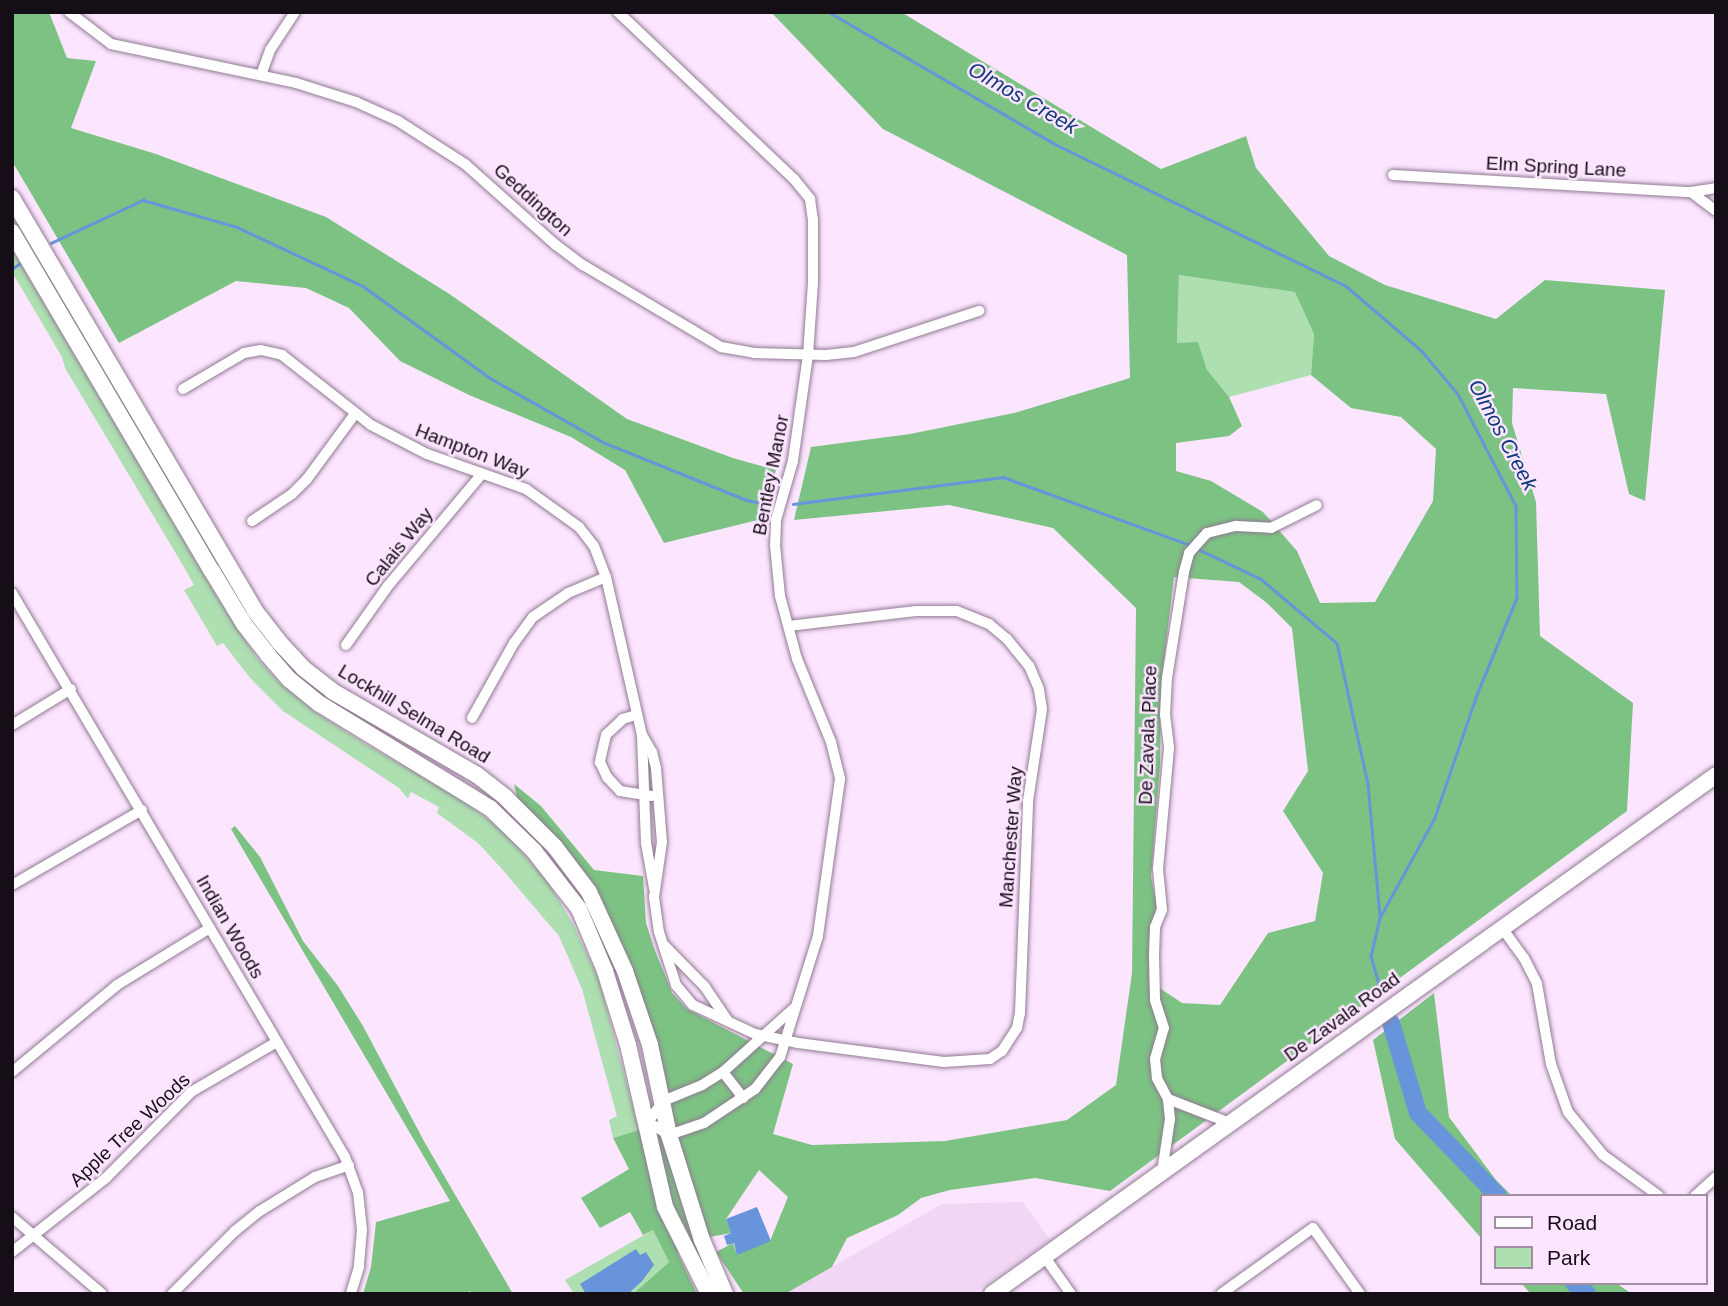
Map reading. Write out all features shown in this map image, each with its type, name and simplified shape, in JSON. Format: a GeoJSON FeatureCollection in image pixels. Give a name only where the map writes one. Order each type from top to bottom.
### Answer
{"type":"FeatureCollection","features":[{"type":"Feature","properties":{"kind":"main road","name":"Lockhill Selma Road"},"geometry":{"type":"LineString","coordinates":[[13,201],[250,632],[290,680],[359,730],[490,808],[519,835],[579,909],[605,971],[648,1122],[665,1207],[709,1294]]}},
{"type":"Feature","properties":{"kind":"main road","name":"Lockhill Selma Road"},"geometry":{"type":"LineString","coordinates":[[12,232],[255,611],[303,668],[369,715],[477,775],[530,819],[589,892],[616,948],[650,1045],[669,1135],[702,1240],[725,1294]]}},
{"type":"Feature","properties":{"kind":"main road","name":"De Zavala Road"},"geometry":{"type":"LineString","coordinates":[[992,1294],[1716,775]]}},
{"type":"Feature","properties":{"kind":"street","name":"Geddington"},"geometry":{"type":"LineString","coordinates":[[69,12],[111,44],[261,75],[356,102],[414,130],[466,164],[556,245],[583,265],[706,340],[736,351],[808,355],[866,349],[979,311]]}},
{"type":"Feature","properties":{"kind":"street"},"geometry":{"type":"LineString","coordinates":[[261,75],[270,50],[295,12]]}},
{"type":"Feature","properties":{"kind":"street","name":"Bentley Manor"},"geometry":{"type":"LineString","coordinates":[[618,12],[794,180],[810,199],[813,220],[813,282],[808,355],[793,461],[775,532],[780,596],[807,688],[831,741],[840,779],[818,936],[808,973],[793,1009],[787,1040],[768,1074],[743,1098],[704,1122],[669,1135]]}},
{"type":"Feature","properties":{"kind":"street","name":"Elm Spring Lane"},"geometry":{"type":"LineString","coordinates":[[1393,175],[1690,192],[1716,188]]}},
{"type":"Feature","properties":{"kind":"street"},"geometry":{"type":"LineString","coordinates":[[1690,192],[1716,211]]}},
{"type":"Feature","properties":{"kind":"street","name":"Hampton Way"},"geometry":{"type":"LineString","coordinates":[[183,389],[244,353],[271,351],[292,362],[355,414],[415,448],[526,489],[579,527],[594,546],[606,577],[636,715],[642,735],[652,752],[662,842],[654,888]]}},
{"type":"Feature","properties":{"kind":"street"},"geometry":{"type":"LineString","coordinates":[[252,521],[292,494],[307,479],[355,414]]}},
{"type":"Feature","properties":{"kind":"street","name":"Calais Way"},"geometry":{"type":"LineString","coordinates":[[346,645],[387,586],[482,474]]}},
{"type":"Feature","properties":{"kind":"street","name":"De Zavala Place"},"geometry":{"type":"LineString","coordinates":[[1161,1172],[1170,1119],[1168,1099],[1157,1078],[1154,1059],[1164,1028],[1155,1000],[1155,927],[1162,910],[1158,869],[1169,747],[1165,715],[1167,678],[1184,572],[1189,553],[1207,533],[1236,526],[1270,527],[1317,505]]}},
{"type":"Feature","properties":{"kind":"street"},"geometry":{"type":"LineString","coordinates":[[472,718],[514,643],[533,617],[568,593],[606,577]]}},
{"type":"Feature","properties":{"kind":"street","name":"Indian Woods"},"geometry":{"type":"LineString","coordinates":[[12,593],[349,1166],[358,1192],[362,1230],[359,1267],[351,1294]]}},
{"type":"Feature","properties":{"kind":"street","name":"Manchester Way"},"geometry":{"type":"LineString","coordinates":[[787,1040],[944,1062],[990,1059],[1010,1042],[1020,1013],[1027,810],[1042,709],[1039,689],[1019,652],[989,624],[956,611],[916,611],[789,626]]}},
{"type":"Feature","properties":{"kind":"street"},"geometry":{"type":"LineString","coordinates":[[12,724],[71,690]]}},
{"type":"Feature","properties":{"kind":"street"},"geometry":{"type":"LineString","coordinates":[[359,730],[369,715]]}},
{"type":"Feature","properties":{"kind":"street"},"geometry":{"type":"LineString","coordinates":[[636,715],[623,719],[606,735],[600,762],[607,777],[620,791],[645,797],[658,796]]}},
{"type":"Feature","properties":{"kind":"street","name":"Hampton Way"},"geometry":{"type":"LineString","coordinates":[[642,735],[648,869],[669,968],[684,996],[704,1012],[765,1036],[787,1040]]}},
{"type":"Feature","properties":{"kind":"street"},"geometry":{"type":"LineString","coordinates":[[12,885],[142,810]]}},
{"type":"Feature","properties":{"kind":"street"},"geometry":{"type":"LineString","coordinates":[[12,1072],[117,985],[210,928]]}},
{"type":"Feature","properties":{"kind":"street"},"geometry":{"type":"LineString","coordinates":[[1502,928],[1537,984],[1551,1064],[1568,1112],[1603,1155],[1656,1194]]}},
{"type":"Feature","properties":{"kind":"street","name":"Hampton Way"},"geometry":{"type":"LineString","coordinates":[[665,947],[705,987],[728,1022]]}},
{"type":"Feature","properties":{"kind":"street","name":"Bentley Manor"},"geometry":{"type":"LineString","coordinates":[[663,1101],[702,1085],[723,1072],[793,1009]]}},
{"type":"Feature","properties":{"kind":"street","name":"Apple Tree Woods"},"geometry":{"type":"LineString","coordinates":[[12,1252],[106,1178],[191,1092],[277,1042]]}},
{"type":"Feature","properties":{"kind":"street"},"geometry":{"type":"LineString","coordinates":[[723,1072],[743,1098]]}},
{"type":"Feature","properties":{"kind":"street"},"geometry":{"type":"LineString","coordinates":[[1168,1099],[1230,1123]]}},
{"type":"Feature","properties":{"kind":"street"},"geometry":{"type":"LineString","coordinates":[[663,1101],[648,1122],[669,1135]]}},
{"type":"Feature","properties":{"kind":"street"},"geometry":{"type":"LineString","coordinates":[[172,1294],[235,1231],[260,1211],[315,1177],[349,1166]]}},
{"type":"Feature","properties":{"kind":"street"},"geometry":{"type":"LineString","coordinates":[[1697,1194],[1716,1177]]}},
{"type":"Feature","properties":{"kind":"street"},"geometry":{"type":"LineString","coordinates":[[12,1217],[32,1237],[102,1294]]}},
{"type":"Feature","properties":{"kind":"street"},"geometry":{"type":"LineString","coordinates":[[1221,1294],[1313,1228],[1360,1294]]}},
{"type":"Feature","properties":{"kind":"street"},"geometry":{"type":"LineString","coordinates":[[1044,1256],[1071,1294]]}},
{"type":"Feature","properties":{"kind":"shaded area"},"geometry":{"type":"Polygon","coordinates":[[[1023,1202],[1050,1240],[973,1294],[785,1294],[942,1204],[1023,1202]]]}},
{"type":"Feature","properties":{"kind":"green space"},"geometry":{"type":"Polygon","coordinates":[[[12,12],[49,12],[67,58],[96,61],[71,128],[156,154],[326,217],[451,295],[627,419],[733,458],[776,470],[762,519],[664,543],[625,470],[571,437],[469,395],[400,361],[349,308],[306,288],[236,281],[119,343],[12,161],[12,12]]]}},
{"type":"Feature","properties":{"kind":"green space"},"geometry":{"type":"Polygon","coordinates":[[[771,12],[901,12],[1161,169],[1246,136],[1256,168],[1329,256],[1385,285],[1496,319],[1545,280],[1665,290],[1645,501],[1629,494],[1606,394],[1513,388],[1512,423],[1536,502],[1540,636],[1633,703],[1627,811],[1110,1191],[1035,1178],[950,1190],[921,1198],[898,1215],[847,1238],[832,1267],[785,1294],[744,1294],[716,1252],[733,1243],[737,1254],[770,1241],[788,1197],[759,1170],[726,1219],[731,1233],[710,1237],[678,1254],[697,1294],[633,1294],[669,1262],[653,1230],[643,1235],[630,1212],[600,1228],[581,1198],[629,1169],[613,1138],[639,1130],[665,1086],[627,961],[518,802],[514,784],[541,806],[594,870],[643,876],[646,923],[654,948],[672,993],[687,1009],[793,1064],[773,1134],[812,1145],[945,1141],[1067,1120],[1116,1085],[1132,973],[1136,608],[1053,528],[949,505],[794,520],[811,447],[910,434],[1014,413],[1130,378],[1127,255],[883,129],[771,12]],[[1179,275],[1177,343],[1198,342],[1207,370],[1229,397],[1242,426],[1229,436],[1176,443],[1176,471],[1211,481],[1263,512],[1297,551],[1320,603],[1375,602],[1433,501],[1436,449],[1401,417],[1351,408],[1311,375],[1314,334],[1295,292],[1179,275]],[[1174,577],[1161,684],[1160,764],[1151,877],[1157,906],[1152,922],[1149,981],[1182,1003],[1220,1005],[1268,933],[1315,921],[1323,873],[1283,811],[1308,771],[1292,628],[1267,603],[1239,582],[1174,577]]]}},
{"type":"Feature","properties":{"kind":"green space"},"geometry":{"type":"Polygon","coordinates":[[[12,249],[223,606],[257,658],[278,681],[315,712],[454,794],[489,820],[507,835],[548,882],[573,924],[599,980],[639,1130],[613,1138],[609,1120],[617,1116],[582,989],[559,936],[501,868],[478,843],[437,813],[439,807],[411,792],[408,799],[399,788],[283,711],[251,679],[223,643],[217,646],[184,590],[194,585],[65,368],[62,357],[12,272],[12,249]]]}},
{"type":"Feature","properties":{"kind":"green space"},"geometry":{"type":"Polygon","coordinates":[[[1179,275],[1296,292],[1314,334],[1311,375],[1229,397],[1207,371],[1198,343],[1177,344],[1179,275]]]}},
{"type":"Feature","properties":{"kind":"green space"},"geometry":{"type":"Polygon","coordinates":[[[235,826],[260,857],[303,941],[338,986],[363,1026],[425,1143],[513,1294],[473,1294],[470,1291],[465,1294],[363,1294],[371,1267],[376,1222],[450,1201],[231,829],[235,826]]]}},
{"type":"Feature","properties":{"kind":"green space"},"geometry":{"type":"Polygon","coordinates":[[[1434,993],[1449,1117],[1496,1180],[1510,1194],[1480,1194],[1480,1237],[1395,1139],[1373,1040],[1434,993]]]}},
{"type":"Feature","properties":{"kind":"green space"},"geometry":{"type":"Polygon","coordinates":[[[653,1230],[669,1262],[633,1294],[574,1294],[565,1280],[653,1230]]]}},
{"type":"Feature","properties":{"kind":"green space"},"geometry":{"type":"Polygon","coordinates":[[[1523,1285],[1619,1285],[1632,1294],[1531,1294],[1523,1285]]]}},
{"type":"Feature","properties":{"kind":"water"},"geometry":{"type":"Polygon","coordinates":[[[757,1207],[771,1241],[737,1255],[734,1243],[727,1245],[724,1236],[731,1233],[726,1219],[757,1207]]]}},
{"type":"Feature","properties":{"kind":"water"},"geometry":{"type":"Polygon","coordinates":[[[636,1249],[640,1255],[646,1252],[654,1265],[628,1294],[586,1294],[580,1284],[636,1249]]]}},
{"type":"Feature","properties":{"kind":"waterway","name":"Olmos Creek"},"geometry":{"type":"LineString","coordinates":[[829,12],[1055,144],[1346,286],[1421,350],[1458,394],[1516,506],[1517,598],[1477,695],[1435,818],[1380,918],[1371,956],[1382,994]]}},
{"type":"Feature","properties":{"kind":"waterway"},"geometry":{"type":"LineString","coordinates":[[51,243],[143,200],[237,227],[363,286],[490,378],[605,443],[747,500],[770,505]]}},
{"type":"Feature","properties":{"kind":"waterway"},"geometry":{"type":"LineString","coordinates":[[13,268],[19,264]]}},
{"type":"Feature","properties":{"kind":"waterway"},"geometry":{"type":"LineString","coordinates":[[793,504],[1003,477],[1187,544]]}},
{"type":"Feature","properties":{"kind":"waterway"},"geometry":{"type":"LineString","coordinates":[[1200,550],[1261,579],[1337,643],[1368,784],[1380,917]]}},
{"type":"Feature","properties":{"kind":"waterway","name":"Olmos Creek"},"geometry":{"type":"LineString","coordinates":[[1391,1023],[1418,1113],[1496,1194]]}},
{"type":"Feature","properties":{"kind":"waterway","name":"Olmos Creek"},"geometry":{"type":"LineString","coordinates":[[1576,1285],[1587,1294]]}}]}
